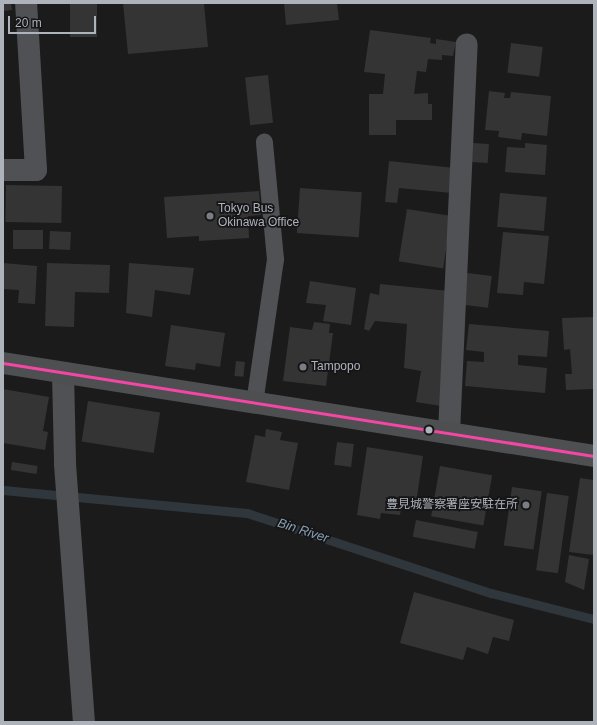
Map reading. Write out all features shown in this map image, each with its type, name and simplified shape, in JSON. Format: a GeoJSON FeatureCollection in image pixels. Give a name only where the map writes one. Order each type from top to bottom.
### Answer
{"type":"FeatureCollection","features":[{"type":"Feature","properties":{"kind":"street"},"geometry":{"type":"LineString","coordinates":[[3,170],[36,170],[26,3]]}},
{"type":"Feature","properties":{"kind":"street"},"geometry":{"type":"LineString","coordinates":[[449,434],[467,44]]}},
{"type":"Feature","properties":{"kind":"street"},"geometry":{"type":"LineString","coordinates":[[3,363],[594,456]]}},
{"type":"Feature","properties":{"kind":"street"},"geometry":{"type":"LineString","coordinates":[[63,373],[65,464],[84,722]]}},
{"type":"Feature","properties":{"kind":"lane"},"geometry":{"type":"LineString","coordinates":[[254,402],[275,259],[264,142]]}},
{"type":"Feature","properties":{"kind":"building"},"geometry":{"type":"Polygon","coordinates":[[[3,3],[11,3],[12,10],[3,11],[3,3]]]}},
{"type":"Feature","properties":{"kind":"building"},"geometry":{"type":"Polygon","coordinates":[[[70,3],[97,3],[97,37],[70,37],[70,3]]]}},
{"type":"Feature","properties":{"kind":"building"},"geometry":{"type":"Polygon","coordinates":[[[123,3],[204,3],[208,47],[128,54],[123,3]]]}},
{"type":"Feature","properties":{"kind":"building"},"geometry":{"type":"Polygon","coordinates":[[[284,3],[337,3],[339,20],[286,25],[284,3]]]}},
{"type":"Feature","properties":{"kind":"building"},"geometry":{"type":"Polygon","coordinates":[[[370,30],[431,38],[430,43],[436,44],[436,39],[456,42],[453,56],[442,55],[442,60],[428,59],[426,72],[417,71],[414,94],[428,93],[428,104],[432,104],[432,120],[396,120],[396,135],[369,135],[369,94],[383,94],[385,74],[364,72],[370,30]]]}},
{"type":"Feature","properties":{"kind":"building"},"geometry":{"type":"Polygon","coordinates":[[[511,43],[543,47],[539,77],[507,73],[511,43]]]}},
{"type":"Feature","properties":{"kind":"building"},"geometry":{"type":"Polygon","coordinates":[[[268,75],[273,123],[250,125],[245,77],[268,75]]]}},
{"type":"Feature","properties":{"kind":"building"},"geometry":{"type":"Polygon","coordinates":[[[489,91],[505,93],[504,98],[510,98],[511,92],[551,96],[547,136],[522,133],[521,140],[498,137],[499,131],[485,130],[489,91]]]}},
{"type":"Feature","properties":{"kind":"building"},"geometry":{"type":"Polygon","coordinates":[[[473,143],[489,144],[488,163],[472,162],[473,143]]]}},
{"type":"Feature","properties":{"kind":"building"},"geometry":{"type":"Polygon","coordinates":[[[525,143],[547,145],[545,175],[505,172],[507,147],[525,148],[525,143]]]}},
{"type":"Feature","properties":{"kind":"building"},"geometry":{"type":"Polygon","coordinates":[[[389,161],[455,168],[452,193],[399,188],[397,203],[385,202],[389,161]]]}},
{"type":"Feature","properties":{"kind":"building"},"geometry":{"type":"Polygon","coordinates":[[[6,185],[62,186],[61,223],[5,222],[6,185]]]}},
{"type":"Feature","properties":{"kind":"building"},"geometry":{"type":"Polygon","coordinates":[[[300,188],[362,192],[359,237],[297,233],[300,188]]]}},
{"type":"Feature","properties":{"kind":"building","name":"Tokyo Bus Okinawa Office"},"geometry":{"type":"Polygon","coordinates":[[[259,191],[261,215],[248,216],[249,238],[199,241],[199,236],[167,238],[164,197],[259,191]]]}},
{"type":"Feature","properties":{"kind":"building"},"geometry":{"type":"Polygon","coordinates":[[[500,193],[547,197],[544,231],[497,227],[500,193]]]}},
{"type":"Feature","properties":{"kind":"building"},"geometry":{"type":"Polygon","coordinates":[[[407,209],[451,216],[443,268],[399,261],[407,209]]]}},
{"type":"Feature","properties":{"kind":"building"},"geometry":{"type":"Polygon","coordinates":[[[13,230],[43,230],[43,249],[13,249],[13,230]]]}},
{"type":"Feature","properties":{"kind":"building"},"geometry":{"type":"Polygon","coordinates":[[[50,231],[71,232],[70,250],[49,249],[50,231]]]}},
{"type":"Feature","properties":{"kind":"building"},"geometry":{"type":"Polygon","coordinates":[[[503,232],[549,236],[544,284],[524,282],[523,295],[497,293],[503,232]]]}},
{"type":"Feature","properties":{"kind":"building"},"geometry":{"type":"Polygon","coordinates":[[[3,263],[37,266],[35,304],[18,303],[19,290],[3,289],[3,263]]]}},
{"type":"Feature","properties":{"kind":"building"},"geometry":{"type":"Polygon","coordinates":[[[47,263],[110,265],[109,293],[75,292],[74,327],[45,326],[47,263]]]}},
{"type":"Feature","properties":{"kind":"building"},"geometry":{"type":"Polygon","coordinates":[[[129,263],[194,268],[190,295],[155,290],[152,317],[126,313],[129,263]]]}},
{"type":"Feature","properties":{"kind":"building"},"geometry":{"type":"Polygon","coordinates":[[[467,273],[492,276],[488,308],[463,305],[467,273]]]}},
{"type":"Feature","properties":{"kind":"building"},"geometry":{"type":"Polygon","coordinates":[[[310,281],[356,288],[351,325],[323,321],[326,305],[306,303],[310,281]]]}},
{"type":"Feature","properties":{"kind":"building"},"geometry":{"type":"Polygon","coordinates":[[[380,284],[449,291],[441,406],[416,402],[421,371],[404,368],[407,324],[375,321],[369,331],[364,329],[370,293],[379,295],[380,284]]]}},
{"type":"Feature","properties":{"kind":"building"},"geometry":{"type":"Polygon","coordinates":[[[594,317],[594,389],[566,390],[565,374],[572,374],[570,349],[564,350],[562,318],[594,317]]]}},
{"type":"Feature","properties":{"kind":"building"},"geometry":{"type":"Polygon","coordinates":[[[314,322],[330,324],[329,333],[333,333],[326,386],[283,381],[290,327],[312,330],[314,322]]]}},
{"type":"Feature","properties":{"kind":"building"},"geometry":{"type":"Polygon","coordinates":[[[469,324],[549,331],[547,357],[518,355],[518,365],[547,368],[545,393],[465,386],[467,361],[484,362],[484,352],[466,350],[469,324]]]}},
{"type":"Feature","properties":{"kind":"building"},"geometry":{"type":"Polygon","coordinates":[[[171,325],[225,333],[220,367],[196,363],[195,370],[165,366],[171,325]]]}},
{"type":"Feature","properties":{"kind":"building"},"geometry":{"type":"Polygon","coordinates":[[[236,361],[245,362],[243,377],[234,376],[236,361]]]}},
{"type":"Feature","properties":{"kind":"building"},"geometry":{"type":"Polygon","coordinates":[[[3,389],[49,397],[43,431],[48,432],[45,450],[3,443],[3,389]]]}},
{"type":"Feature","properties":{"kind":"building"},"geometry":{"type":"Polygon","coordinates":[[[88,401],[160,412],[154,453],[82,441],[88,401]]]}},
{"type":"Feature","properties":{"kind":"building"},"geometry":{"type":"Polygon","coordinates":[[[266,429],[282,432],[280,440],[298,443],[289,490],[246,482],[255,435],[265,437],[266,429]]]}},
{"type":"Feature","properties":{"kind":"building"},"geometry":{"type":"Polygon","coordinates":[[[337,442],[354,444],[351,467],[334,465],[337,442]]]}},
{"type":"Feature","properties":{"kind":"building"},"geometry":{"type":"Polygon","coordinates":[[[367,447],[423,456],[415,510],[401,508],[400,515],[381,513],[380,519],[357,515],[367,447]]]}},
{"type":"Feature","properties":{"kind":"building"},"geometry":{"type":"Polygon","coordinates":[[[12,462],[38,466],[36,474],[11,470],[12,462]]]}},
{"type":"Feature","properties":{"kind":"building"},"geometry":{"type":"Polygon","coordinates":[[[440,466],[492,475],[483,525],[431,516],[440,466]]]}},
{"type":"Feature","properties":{"kind":"building"},"geometry":{"type":"Polygon","coordinates":[[[580,478],[594,480],[594,555],[569,552],[580,478]]]}},
{"type":"Feature","properties":{"kind":"building"},"geometry":{"type":"Polygon","coordinates":[[[512,487],[542,491],[533,550],[504,545],[512,487]]]}},
{"type":"Feature","properties":{"kind":"building"},"geometry":{"type":"Polygon","coordinates":[[[547,493],[569,496],[558,573],[536,570],[547,493]]]}},
{"type":"Feature","properties":{"kind":"building"},"geometry":{"type":"Polygon","coordinates":[[[416,520],[478,532],[475,549],[413,537],[416,520]]]}},
{"type":"Feature","properties":{"kind":"building"},"geometry":{"type":"Polygon","coordinates":[[[569,555],[589,559],[584,590],[565,582],[569,555]]]}},
{"type":"Feature","properties":{"kind":"building"},"geometry":{"type":"Polygon","coordinates":[[[414,592],[514,620],[509,641],[493,637],[488,654],[467,647],[463,660],[400,643],[414,592]]]}},
{"type":"Feature","properties":{"kind":"waterway","name":"Bin River"},"geometry":{"type":"LineString","coordinates":[[3,490],[247,513],[491,593],[594,619]]}},
{"type":"Feature","properties":{"kind":"transit line"},"geometry":{"type":"LineString","coordinates":[[3,363],[594,456]]}},
{"type":"Feature","properties":{"kind":"place","name":"Tokyo Bus Okinawa Office"},"geometry":{"type":"Point","coordinates":[210,216]}},
{"type":"Feature","properties":{"kind":"place","name":"Tampopo"},"geometry":{"type":"Point","coordinates":[303,367]}},
{"type":"Feature","properties":{"kind":"place","name":"豊見城警察署座安駐在所"},"geometry":{"type":"Point","coordinates":[526,505]}}]}
